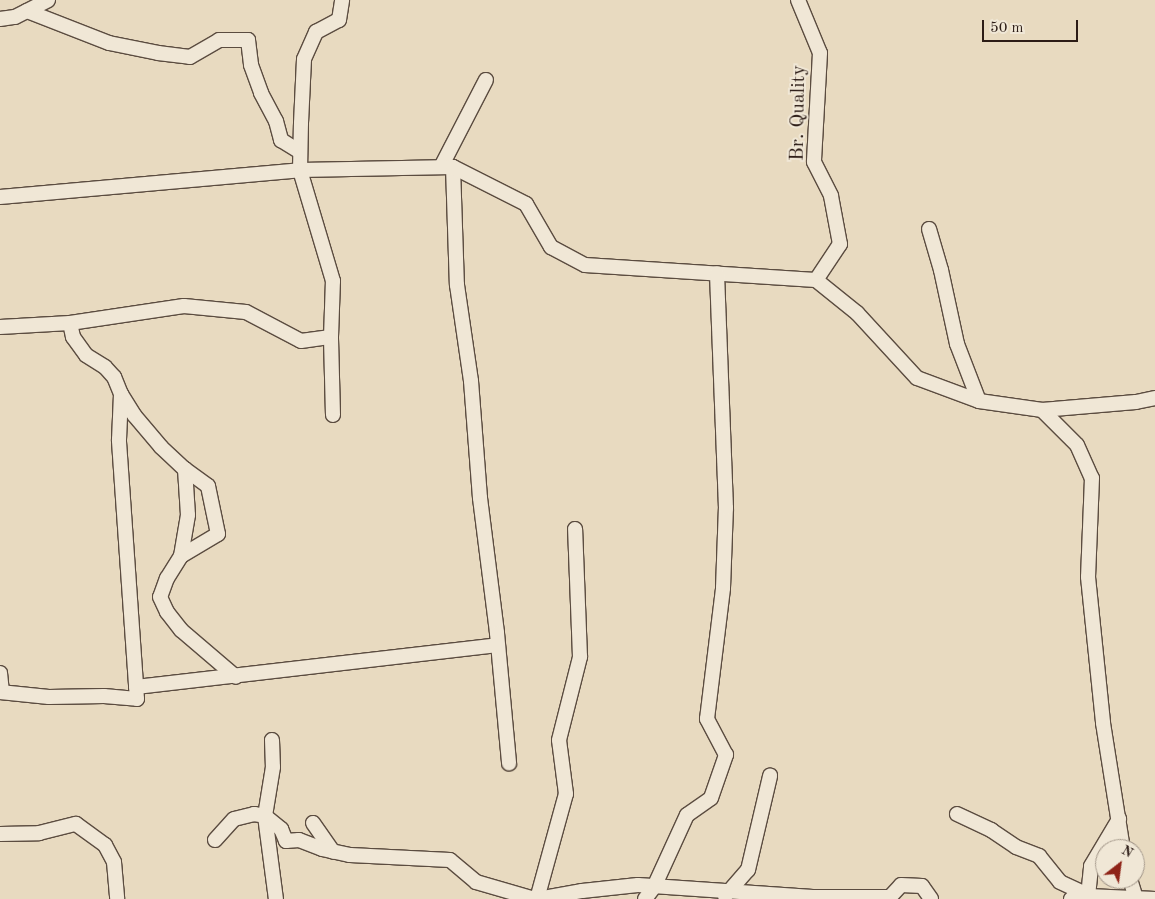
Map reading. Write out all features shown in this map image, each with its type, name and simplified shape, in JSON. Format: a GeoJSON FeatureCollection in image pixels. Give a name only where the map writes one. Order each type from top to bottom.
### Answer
{"type":"FeatureCollection","features":[{"type":"Feature","properties":{"kind":"street"},"geometry":{"type":"LineString","coordinates":[[0,19],[15,17],[48,0]]}},
{"type":"Feature","properties":{"kind":"street"},"geometry":{"type":"LineString","coordinates":[[333,415],[331,337],[333,281],[300,170],[300,152],[304,59],[316,32],[339,20],[342,0]]}},
{"type":"Feature","properties":{"kind":"street","name":"Br. Quality"},"geometry":{"type":"LineString","coordinates":[[798,0],[820,53],[814,162],[831,196],[840,244],[816,280]]}},
{"type":"Feature","properties":{"kind":"street"},"geometry":{"type":"LineString","coordinates":[[27,11],[109,43],[158,53],[190,57],[219,40],[248,40],[251,64],[261,93],[276,121],[280,140],[300,152]]}},
{"type":"Feature","properties":{"kind":"street"},"geometry":{"type":"LineString","coordinates":[[486,80],[447,167],[457,285],[471,381],[480,498],[498,645],[509,763]]}},
{"type":"Feature","properties":{"kind":"street"},"geometry":{"type":"LineString","coordinates":[[0,197],[300,170],[447,167],[526,204],[551,247],[585,265],[816,280],[857,313],[917,378],[979,401],[1042,410],[1136,402],[1155,398]]}},
{"type":"Feature","properties":{"kind":"street"},"geometry":{"type":"LineString","coordinates":[[929,229],[941,270],[958,344],[979,401]]}},
{"type":"Feature","properties":{"kind":"street"},"geometry":{"type":"LineString","coordinates":[[645,899],[654,887],[686,815],[711,798],[726,755],[707,719],[723,588],[726,508],[717,273]]}},
{"type":"Feature","properties":{"kind":"street"},"geometry":{"type":"LineString","coordinates":[[0,327],[70,323],[184,306],[246,312],[301,341],[331,337]]}},
{"type":"Feature","properties":{"kind":"street"},"geometry":{"type":"LineString","coordinates":[[70,323],[73,337],[86,355],[105,367],[114,377],[121,394],[134,415],[161,447],[185,469],[208,486],[218,534],[180,556]]}},
{"type":"Feature","properties":{"kind":"street"},"geometry":{"type":"LineString","coordinates":[[0,672],[1,692],[49,697],[104,696],[137,700],[120,440],[121,394]]}},
{"type":"Feature","properties":{"kind":"street"},"geometry":{"type":"LineString","coordinates":[[1042,410],[1077,445],[1092,478],[1088,577],[1103,723],[1122,839]]}},
{"type":"Feature","properties":{"kind":"street"},"geometry":{"type":"LineString","coordinates":[[185,469],[188,515],[180,556],[160,597],[181,630],[236,676]]}},
{"type":"Feature","properties":{"kind":"street"},"geometry":{"type":"LineString","coordinates":[[537,899],[566,794],[558,740],[580,658],[575,529]]}},
{"type":"Feature","properties":{"kind":"street"},"geometry":{"type":"LineString","coordinates":[[136,687],[498,645]]}},
{"type":"Feature","properties":{"kind":"street"},"geometry":{"type":"LineString","coordinates":[[272,740],[273,768],[265,816],[276,899]]}},
{"type":"Feature","properties":{"kind":"street"},"geometry":{"type":"LineString","coordinates":[[726,895],[748,870],[770,776]]}},
{"type":"Feature","properties":{"kind":"street"},"geometry":{"type":"LineString","coordinates":[[216,840],[234,819],[254,814],[265,816],[281,829],[286,841],[299,840],[333,852],[350,855],[450,860],[476,882],[537,899],[582,891],[638,886],[726,895],[842,898],[890,897],[901,885],[922,886],[930,899]]}},
{"type":"Feature","properties":{"kind":"street"},"geometry":{"type":"LineString","coordinates":[[957,814],[991,830],[1016,847],[1039,856],[1060,882],[1092,897]]}},
{"type":"Feature","properties":{"kind":"street"},"geometry":{"type":"LineString","coordinates":[[1092,897],[1091,866],[1119,819]]}},
{"type":"Feature","properties":{"kind":"street"},"geometry":{"type":"LineString","coordinates":[[313,823],[333,852]]}},
{"type":"Feature","properties":{"kind":"street"},"geometry":{"type":"LineString","coordinates":[[0,834],[39,833],[76,824],[104,845],[114,862],[117,899]]}},
{"type":"Feature","properties":{"kind":"street"},"geometry":{"type":"LineString","coordinates":[[1071,899],[1092,897],[1155,899]]}}]}
